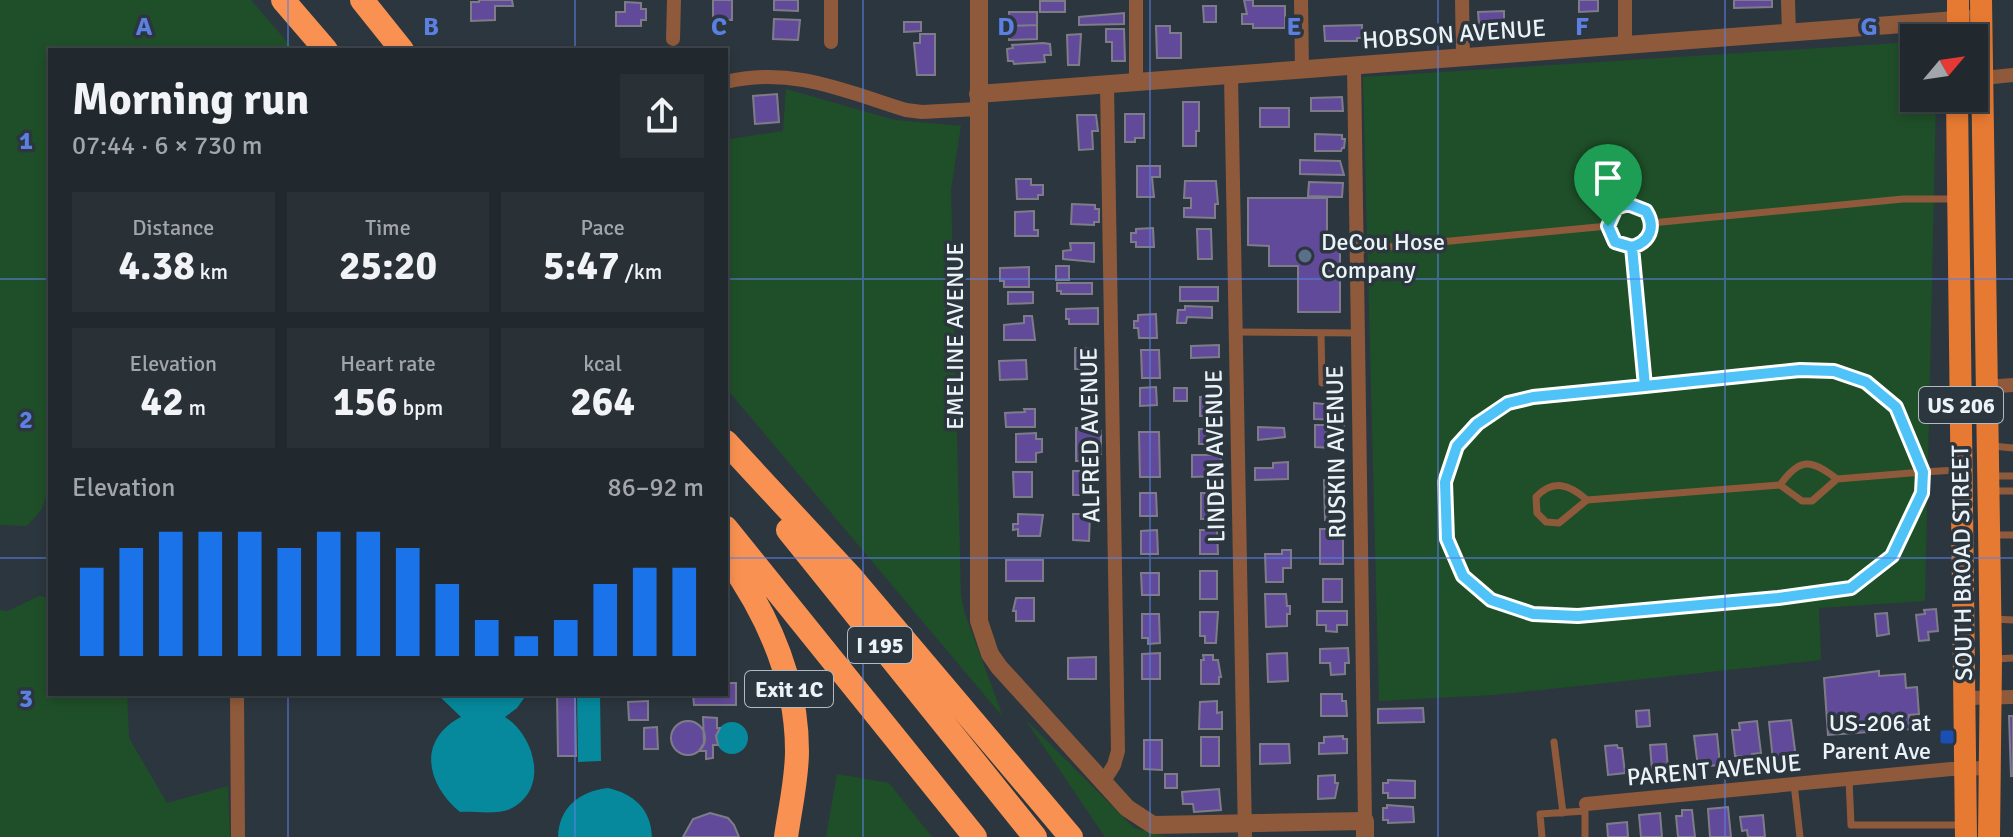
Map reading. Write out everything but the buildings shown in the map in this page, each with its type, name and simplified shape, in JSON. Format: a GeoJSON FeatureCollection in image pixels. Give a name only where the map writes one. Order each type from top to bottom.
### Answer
{"type":"FeatureCollection","features":[{"type":"Feature","properties":{"kind":"highway"},"geometry":{"type":"LineString","coordinates":[[283,0],[324,48]]}},
{"type":"Feature","properties":{"kind":"highway"},"geometry":{"type":"LineString","coordinates":[[301,0],[339,48]]}},
{"type":"Feature","properties":{"kind":"highway"},"geometry":{"type":"LineString","coordinates":[[362,0],[400,48]]}},
{"type":"Feature","properties":{"kind":"highway"},"geometry":{"type":"LineString","coordinates":[[728,444],[852,578],[1071,837]]}},
{"type":"Feature","properties":{"kind":"highway","name":"I 195"},"geometry":{"type":"LineString","coordinates":[[728,455],[1035,837]]}},
{"type":"Feature","properties":{"kind":"highway","name":"I 195"},"geometry":{"type":"LineString","coordinates":[[728,530],[975,837]]}},
{"type":"Feature","properties":{"kind":"highway","name":"Exit 1C"},"geometry":{"type":"LineString","coordinates":[[728,559],[764,615],[787,679],[795,718],[797,752],[786,837]]}},
{"type":"Feature","properties":{"kind":"main road","name":"SOUTH BROAD STREET"},"geometry":{"type":"LineString","coordinates":[[1957,112],[1966,831]]}},
{"type":"Feature","properties":{"kind":"main road","name":"SOUTH BROAD STREET"},"geometry":{"type":"LineString","coordinates":[[1979,112],[1990,618],[2002,658],[2002,697],[1989,768],[1989,837]]}},
{"type":"Feature","properties":{"kind":"street"},"geometry":{"type":"LineString","coordinates":[[673,39],[674,0]]}},
{"type":"Feature","properties":{"kind":"street"},"geometry":{"type":"LineString","coordinates":[[831,0],[831,42]]}},
{"type":"Feature","properties":{"kind":"street","name":"EMELINE AVENUE"},"geometry":{"type":"LineString","coordinates":[[979,0],[979,621],[986,646],[999,667],[1127,808],[1153,825],[1244,830],[1365,829]]}},
{"type":"Feature","properties":{"kind":"street"},"geometry":{"type":"LineString","coordinates":[[1136,0],[1136,82]]}},
{"type":"Feature","properties":{"kind":"street"},"geometry":{"type":"LineString","coordinates":[[1301,0],[1302,70]]}},
{"type":"Feature","properties":{"kind":"street"},"geometry":{"type":"LineString","coordinates":[[1462,0],[1463,58]]}},
{"type":"Feature","properties":{"kind":"street"},"geometry":{"type":"LineString","coordinates":[[1625,0],[1625,45]]}},
{"type":"Feature","properties":{"kind":"street"},"geometry":{"type":"LineString","coordinates":[[1788,0],[1789,33]]}},
{"type":"Feature","properties":{"kind":"street","name":"HOBSON AVENUE"},"geometry":{"type":"LineString","coordinates":[[728,82],[755,76],[809,80],[906,110],[922,112],[1136,82],[1789,33],[1968,15]]}},
{"type":"Feature","properties":{"kind":"street","name":"RUSKIN AVENUE"},"geometry":{"type":"LineString","coordinates":[[1354,66],[1365,829]]}},
{"type":"Feature","properties":{"kind":"street","name":"LINDEN AVENUE"},"geometry":{"type":"LineString","coordinates":[[1231,75],[1244,830]]}},
{"type":"Feature","properties":{"kind":"street"},"geometry":{"type":"LineString","coordinates":[[1988,78],[2013,75]]}},
{"type":"Feature","properties":{"kind":"street","name":"ALFRED AVENUE"},"geometry":{"type":"LineString","coordinates":[[1104,781],[1118,751],[1107,85]]}},
{"type":"Feature","properties":{"kind":"street"},"geometry":{"type":"LineString","coordinates":[[1958,199],[1983,200]]}},
{"type":"Feature","properties":{"kind":"street"},"geometry":{"type":"LineString","coordinates":[[1985,387],[2013,385]]}},
{"type":"Feature","properties":{"kind":"street"},"geometry":{"type":"LineString","coordinates":[[237,696],[238,837]]}},
{"type":"Feature","properties":{"kind":"street"},"geometry":{"type":"LineString","coordinates":[[1965,698],[2002,697]]}},
{"type":"Feature","properties":{"kind":"street","name":"PARENT AVENUE"},"geometry":{"type":"LineString","coordinates":[[1585,808],[1794,784],[1989,768]]}},
{"type":"Feature","properties":{"kind":"lane"},"geometry":{"type":"LineString","coordinates":[[1651,223],[1903,199],[1958,199]]}},
{"type":"Feature","properties":{"kind":"lane"},"geometry":{"type":"LineString","coordinates":[[1628,204],[1646,211],[1651,223],[1648,236],[1632,247],[1615,242],[1608,226],[1616,208],[1628,204]]}},
{"type":"Feature","properties":{"kind":"lane"},"geometry":{"type":"LineString","coordinates":[[1357,250],[1608,226]]}},
{"type":"Feature","properties":{"kind":"lane"},"geometry":{"type":"LineString","coordinates":[[1632,247],[1645,386]]}},
{"type":"Feature","properties":{"kind":"lane"},"geometry":{"type":"LineString","coordinates":[[1235,332],[1358,333]]}},
{"type":"Feature","properties":{"kind":"lane"},"geometry":{"type":"LineString","coordinates":[[1321,333],[1322,383]]}},
{"type":"Feature","properties":{"kind":"lane"},"geometry":{"type":"LineString","coordinates":[[1800,370],[1834,371],[1866,382],[1896,407],[1923,472],[1922,493],[1892,556],[1851,588],[1778,598],[1578,616],[1533,614],[1491,600],[1463,576],[1447,539],[1445,482],[1457,446],[1477,424],[1508,403],[1533,397],[1645,386],[1800,370]]}},
{"type":"Feature","properties":{"kind":"lane"},"geometry":{"type":"LineString","coordinates":[[1987,445],[2013,448]]}},
{"type":"Feature","properties":{"kind":"lane"},"geometry":{"type":"LineString","coordinates":[[1780,485],[1791,469],[1810,463],[1837,479],[1962,469]]}},
{"type":"Feature","properties":{"kind":"lane"},"geometry":{"type":"LineString","coordinates":[[1988,484],[2013,476]]}},
{"type":"Feature","properties":{"kind":"lane"},"geometry":{"type":"LineString","coordinates":[[1587,500],[1576,491],[1560,485],[1545,487],[1536,497],[1537,513],[1546,522],[1559,523],[1587,500],[1780,485],[1802,501],[1812,501],[1837,479]]}},
{"type":"Feature","properties":{"kind":"lane"},"geometry":{"type":"LineString","coordinates":[[1988,484],[2013,491]]}},
{"type":"Feature","properties":{"kind":"lane"},"geometry":{"type":"LineString","coordinates":[[1988,535],[2013,535]]}},
{"type":"Feature","properties":{"kind":"lane"},"geometry":{"type":"LineString","coordinates":[[1990,618],[2013,620]]}},
{"type":"Feature","properties":{"kind":"lane"},"geometry":{"type":"LineString","coordinates":[[1554,742],[1563,813]]}},
{"type":"Feature","properties":{"kind":"lane"},"geometry":{"type":"LineString","coordinates":[[1849,779],[1851,825],[1966,831]]}},
{"type":"Feature","properties":{"kind":"lane"},"geometry":{"type":"LineString","coordinates":[[1794,784],[1800,837]]}},
{"type":"Feature","properties":{"kind":"lane"},"geometry":{"type":"LineString","coordinates":[[1542,837],[1540,814],[1585,808],[1585,837]]}},
{"type":"Feature","properties":{"kind":"green space"},"geometry":{"type":"Polygon","coordinates":[[[0,0],[251,0],[292,48],[48,48],[48,490],[42,509],[27,526],[0,525],[0,0]]]}},
{"type":"Feature","properties":{"kind":"green space"},"geometry":{"type":"Polygon","coordinates":[[[1900,43],[1900,112],[1936,112],[1925,601],[1819,608],[1821,660],[1493,695],[1379,701],[1363,77],[1900,43]]]}},
{"type":"Feature","properties":{"kind":"green space"},"geometry":{"type":"Polygon","coordinates":[[[786,89],[895,120],[961,126],[951,189],[961,596],[1003,717],[728,390],[728,138],[783,131],[786,89]]]}},
{"type":"Feature","properties":{"kind":"green space"},"geometry":{"type":"Polygon","coordinates":[[[39,596],[48,598],[48,696],[127,696],[129,738],[167,803],[228,786],[230,837],[0,837],[0,610],[8,611],[39,596]]]}},
{"type":"Feature","properties":{"kind":"green space"},"geometry":{"type":"Polygon","coordinates":[[[1025,719],[1134,828],[1168,837],[1105,837],[1025,719]]]}},
{"type":"Feature","properties":{"kind":"green space"},"geometry":{"type":"Polygon","coordinates":[[[837,774],[889,783],[932,837],[826,837],[837,774]]]}},
{"type":"Feature","properties":{"kind":"water"},"geometry":{"type":"Polygon","coordinates":[[[439,696],[526,696],[505,717],[524,737],[530,749],[534,777],[522,800],[510,809],[460,812],[440,789],[431,763],[432,750],[447,727],[461,717],[439,696]]]}},
{"type":"Feature","properties":{"kind":"water"},"geometry":{"type":"Polygon","coordinates":[[[577,696],[600,696],[601,761],[578,762],[577,696]]]}},
{"type":"Feature","properties":{"kind":"water"},"geometry":{"type":"Polygon","coordinates":[[[732,722],[743,727],[748,738],[743,749],[732,754],[721,749],[716,738],[721,727],[732,722]]]}},
{"type":"Feature","properties":{"kind":"water"},"geometry":{"type":"Polygon","coordinates":[[[608,788],[626,794],[639,804],[648,818],[652,837],[558,837],[562,817],[573,802],[589,793],[608,788]]]}},
{"type":"Feature","properties":{"kind":"place","name":"DeCou Hose Company"},"geometry":{"type":"Point","coordinates":[1305,256]}},
{"type":"Feature","properties":{"kind":"place","name":"US-206 at Parent Ave"},"geometry":{"type":"Point","coordinates":[1947,737]}},
{"type":"Feature","properties":{"kind":"route"},"geometry":{"type":"LineString","coordinates":[[1608,226],[1615,242],[1632,247],[1645,386],[1533,397],[1508,403],[1477,424],[1457,446],[1445,482],[1447,539],[1463,576],[1491,600],[1533,614],[1578,616],[1778,598],[1851,588],[1892,556],[1922,493],[1923,472],[1896,407],[1866,382],[1834,371],[1800,370],[1645,386],[1638,317],[1632,247],[1648,236],[1651,223],[1646,211],[1635,204],[1628,204],[1616,208],[1608,226]]}}]}
